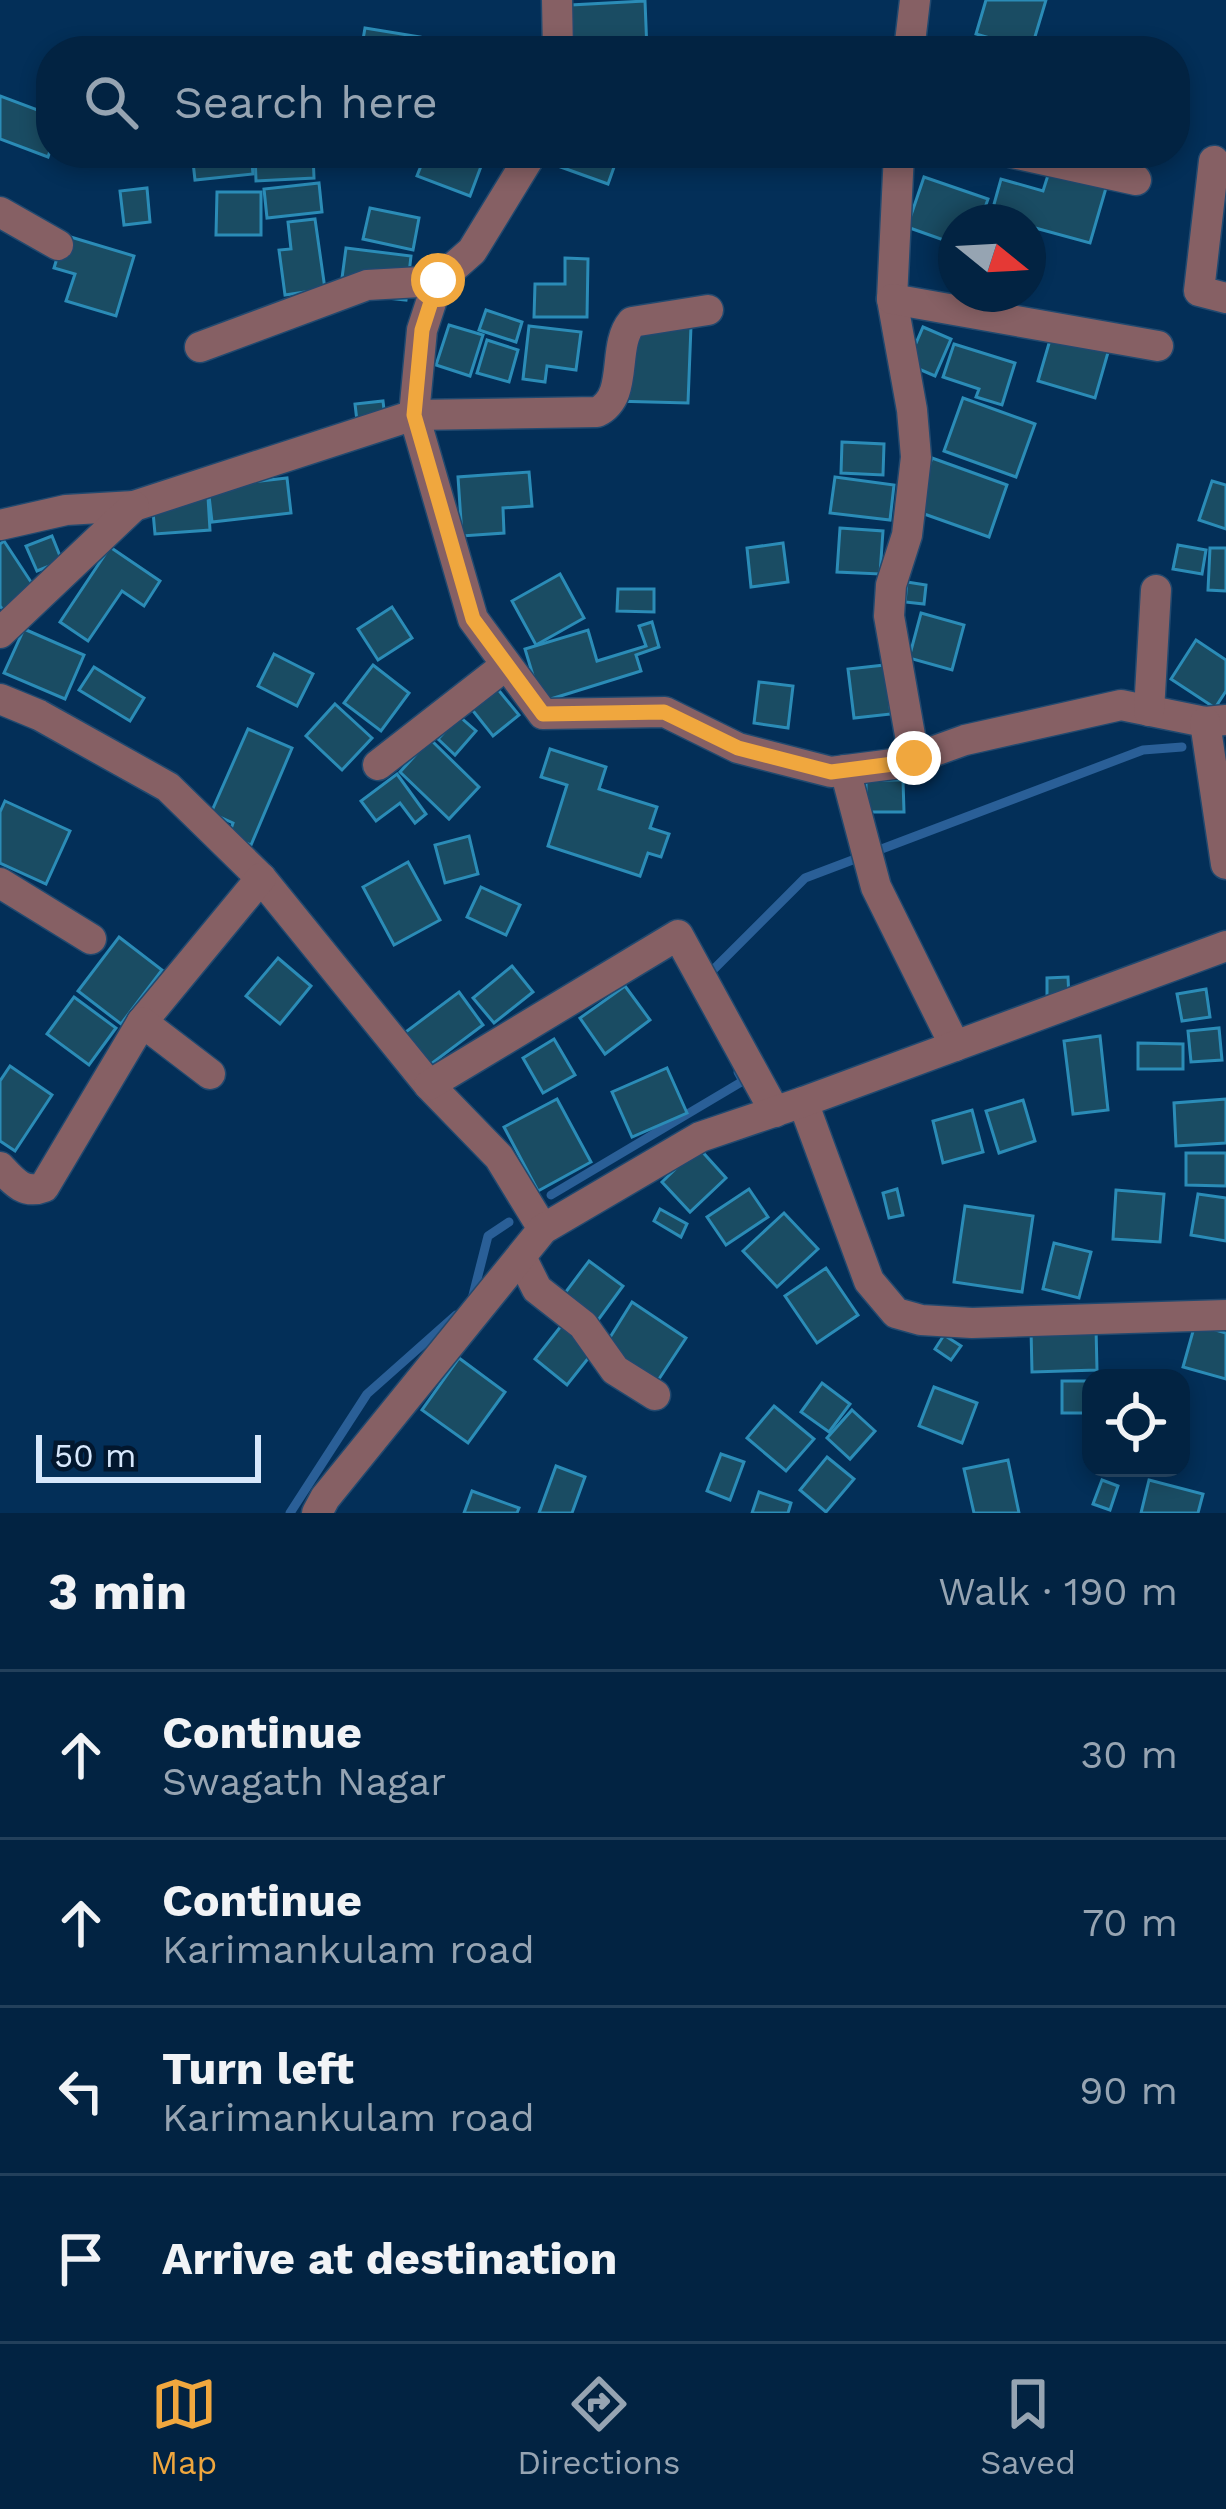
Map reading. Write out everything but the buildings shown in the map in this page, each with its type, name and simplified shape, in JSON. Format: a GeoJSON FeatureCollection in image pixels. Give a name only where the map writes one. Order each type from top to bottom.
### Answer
{"type":"FeatureCollection","features":[{"type":"Feature","properties":{"kind":"street"},"geometry":{"type":"LineString","coordinates":[[556,0],[557,36]]}},
{"type":"Feature","properties":{"kind":"street"},"geometry":{"type":"LineString","coordinates":[[911,36],[915,0]]}},
{"type":"Feature","properties":{"kind":"street"},"geometry":{"type":"LineString","coordinates":[[1214,161],[1199,291],[1226,298]]}},
{"type":"Feature","properties":{"kind":"street"},"geometry":{"type":"LineString","coordinates":[[523,168],[472,251],[438,280],[422,330],[414,415],[473,619],[543,714],[664,712],[738,748],[831,772],[901,763],[965,740],[1121,705],[1216,721],[1226,864]]}},
{"type":"Feature","properties":{"kind":"street"},"geometry":{"type":"LineString","coordinates":[[898,168],[892,298],[916,457],[908,535],[891,585],[889,616],[914,758]]}},
{"type":"Feature","properties":{"kind":"street"},"geometry":{"type":"LineString","coordinates":[[1081,168],[1136,180]]}},
{"type":"Feature","properties":{"kind":"street"},"geometry":{"type":"LineString","coordinates":[[0,212],[58,245]]}},
{"type":"Feature","properties":{"kind":"street"},"geometry":{"type":"LineString","coordinates":[[200,347],[367,285],[438,280]]}},
{"type":"Feature","properties":{"kind":"street"},"geometry":{"type":"LineString","coordinates":[[892,298],[1158,346]]}},
{"type":"Feature","properties":{"kind":"street"},"geometry":{"type":"LineString","coordinates":[[0,525],[66,510],[134,506],[414,415],[597,412],[612,397],[622,340],[632,322],[708,310]]}},
{"type":"Feature","properties":{"kind":"street"},"geometry":{"type":"LineString","coordinates":[[0,633],[134,506]]}},
{"type":"Feature","properties":{"kind":"street"},"geometry":{"type":"LineString","coordinates":[[1149,711],[1156,590]]}},
{"type":"Feature","properties":{"kind":"street"},"geometry":{"type":"LineString","coordinates":[[378,765],[505,666]]}},
{"type":"Feature","properties":{"kind":"street"},"geometry":{"type":"LineString","coordinates":[[0,700],[39,715],[167,787],[261,878],[429,1085],[499,1157],[543,1229]]}},
{"type":"Feature","properties":{"kind":"street"},"geometry":{"type":"LineString","coordinates":[[845,770],[876,887],[956,1046]]}},
{"type":"Feature","properties":{"kind":"street"},"geometry":{"type":"LineString","coordinates":[[2,1173],[25,1189],[44,1187],[142,1022],[261,878]]}},
{"type":"Feature","properties":{"kind":"street"},"geometry":{"type":"LineString","coordinates":[[0,883],[91,939]]}},
{"type":"Feature","properties":{"kind":"street"},"geometry":{"type":"LineString","coordinates":[[429,1085],[678,935],[789,1107],[869,1281],[896,1313],[921,1320],[972,1323],[1226,1315]]}},
{"type":"Feature","properties":{"kind":"street"},"geometry":{"type":"LineString","coordinates":[[327,1508],[543,1229],[700,1137],[1226,946]]}},
{"type":"Feature","properties":{"kind":"street"},"geometry":{"type":"LineString","coordinates":[[142,1022],[210,1074]]}},
{"type":"Feature","properties":{"kind":"street"},"geometry":{"type":"LineString","coordinates":[[521,1257],[537,1288],[583,1325],[615,1370],[655,1395]]}},
{"type":"Feature","properties":{"kind":"waterway"},"geometry":{"type":"LineString","coordinates":[[706,977],[805,878],[1143,750],[1182,747]]}},
{"type":"Feature","properties":{"kind":"waterway"},"geometry":{"type":"LineString","coordinates":[[551,1195],[743,1081],[738,1072]]}},
{"type":"Feature","properties":{"kind":"waterway"},"geometry":{"type":"LineString","coordinates":[[472,1299],[488,1236],[509,1222]]}},
{"type":"Feature","properties":{"kind":"waterway"},"geometry":{"type":"LineString","coordinates":[[290,1513],[367,1394],[456,1315]]}},
{"type":"Feature","properties":{"kind":"route"},"geometry":{"type":"LineString","coordinates":[[438,280],[422,330],[414,415],[473,619],[543,714],[664,712],[738,748],[831,772],[914,758]]}}]}
